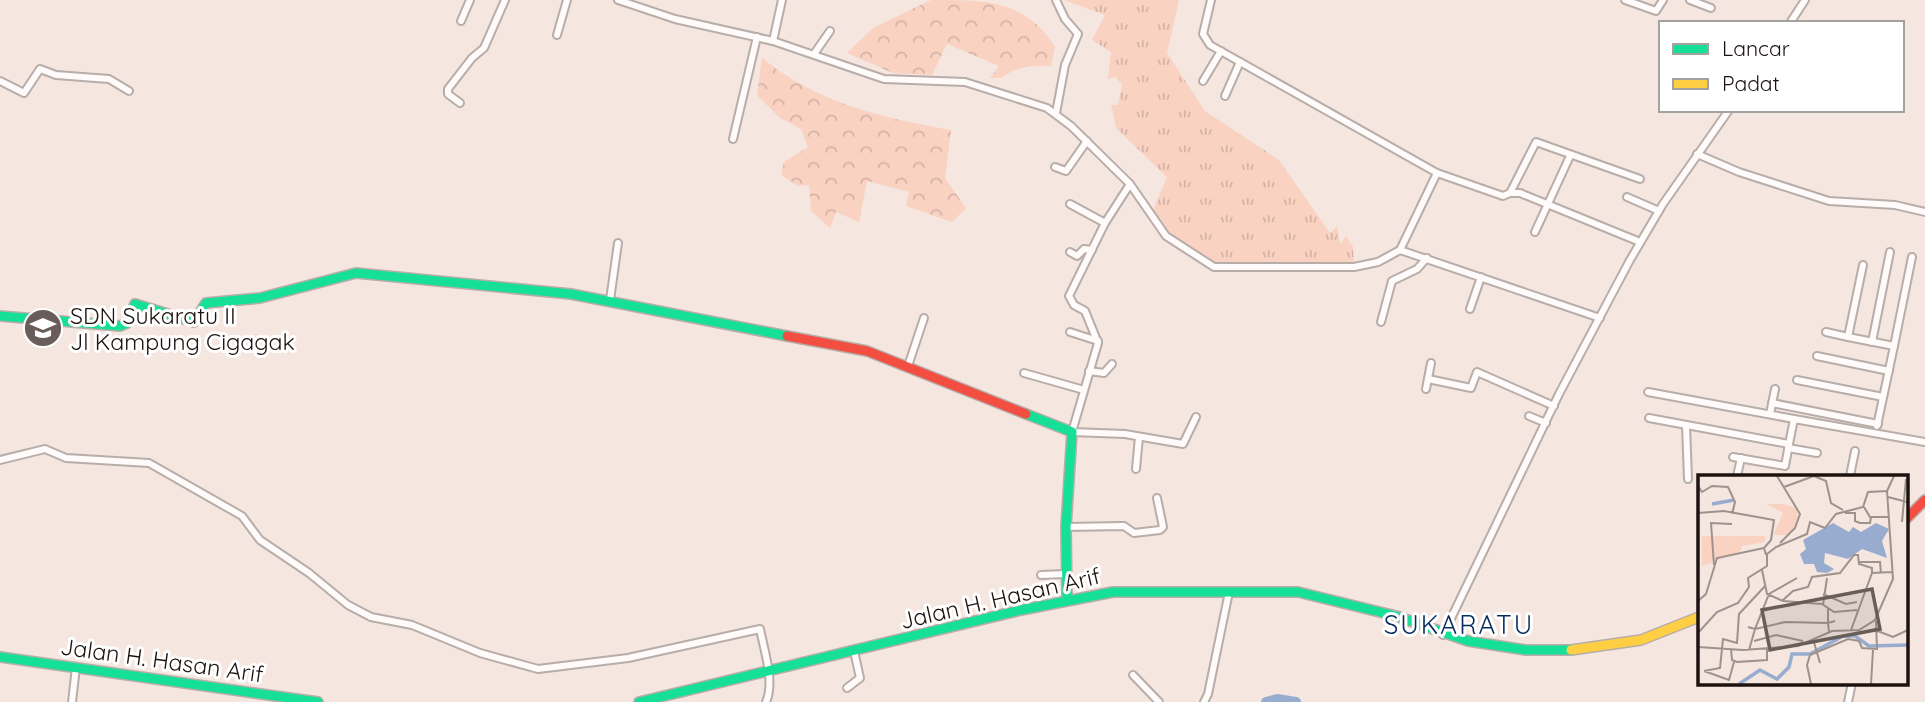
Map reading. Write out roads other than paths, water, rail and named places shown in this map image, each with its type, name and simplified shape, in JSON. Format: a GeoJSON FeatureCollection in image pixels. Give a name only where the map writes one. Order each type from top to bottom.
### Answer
{"type":"FeatureCollection","features":[{"type":"Feature","properties":{"kind":"main road"},"geometry":{"type":"LineString","coordinates":[[0,316],[120,326],[127,323],[135,304],[194,322],[206,303],[243,303],[270,298],[345,274],[356,273],[438,284],[503,286],[610,300],[855,349],[908,366],[1072,432],[1066,527],[1067,600]]}},
{"type":"Feature","properties":{"kind":"main road"},"geometry":{"type":"LineString","coordinates":[[1908,517],[1925,501]]}},
{"type":"Feature","properties":{"kind":"main road","name":"Jalan H. Hasan Arif"},"geometry":{"type":"LineString","coordinates":[[639,702],[1067,600],[1123,591],[1310,594],[1396,616],[1443,635],[1496,648],[1582,650],[1651,638],[1698,617]]}},
{"type":"Feature","properties":{"kind":"main road","name":"Jalan H. Hasan Arif"},"geometry":{"type":"LineString","coordinates":[[0,657],[318,702]]}},
{"type":"Feature","properties":{"kind":"street"},"geometry":{"type":"LineString","coordinates":[[461,21],[470,0]]}},
{"type":"Feature","properties":{"kind":"street"},"geometry":{"type":"LineString","coordinates":[[460,103],[448,94],[448,89],[471,58],[484,48],[505,0]]}},
{"type":"Feature","properties":{"kind":"street"},"geometry":{"type":"LineString","coordinates":[[557,36],[567,0]]}},
{"type":"Feature","properties":{"kind":"street"},"geometry":{"type":"LineString","coordinates":[[618,0],[675,19],[773,41],[884,79],[965,82],[1028,99],[1056,113],[1087,141],[1130,184],[1166,236],[1219,269],[1354,267],[1378,262],[1400,250],[1437,173]]}},
{"type":"Feature","properties":{"kind":"street"},"geometry":{"type":"LineString","coordinates":[[773,41],[782,0]]}},
{"type":"Feature","properties":{"kind":"street"},"geometry":{"type":"LineString","coordinates":[[1056,0],[1065,19],[1078,34],[1065,65],[1056,113]]}},
{"type":"Feature","properties":{"kind":"street"},"geometry":{"type":"LineString","coordinates":[[1211,0],[1203,34],[1207,41],[1240,62],[1437,173],[1502,196],[1520,193],[1640,242]]}},
{"type":"Feature","properties":{"kind":"street"},"geometry":{"type":"LineString","coordinates":[[1625,0],[1656,11],[1663,0]]}},
{"type":"Feature","properties":{"kind":"street"},"geometry":{"type":"LineString","coordinates":[[1690,0],[1711,8]]}},
{"type":"Feature","properties":{"kind":"street"},"geometry":{"type":"LineString","coordinates":[[1791,21],[1805,0]]}},
{"type":"Feature","properties":{"kind":"street"},"geometry":{"type":"LineString","coordinates":[[814,54],[831,30]]}},
{"type":"Feature","properties":{"kind":"street"},"geometry":{"type":"LineString","coordinates":[[733,139],[757,37]]}},
{"type":"Feature","properties":{"kind":"street"},"geometry":{"type":"LineString","coordinates":[[1203,81],[1221,51]]}},
{"type":"Feature","properties":{"kind":"street"},"geometry":{"type":"LineString","coordinates":[[1225,96],[1240,62]]}},
{"type":"Feature","properties":{"kind":"street"},"geometry":{"type":"LineString","coordinates":[[0,81],[24,93],[40,69],[67,77],[108,79],[129,91]]}},
{"type":"Feature","properties":{"kind":"street"},"geometry":{"type":"LineString","coordinates":[[1443,635],[1553,406],[1640,242],[1728,112]]}},
{"type":"Feature","properties":{"kind":"street"},"geometry":{"type":"LineString","coordinates":[[1055,167],[1066,171],[1087,141]]}},
{"type":"Feature","properties":{"kind":"street"},"geometry":{"type":"LineString","coordinates":[[1510,193],[1535,143],[1640,179]]}},
{"type":"Feature","properties":{"kind":"street"},"geometry":{"type":"LineString","coordinates":[[1697,154],[1739,172],[1829,201],[1895,205],[1925,212]]}},
{"type":"Feature","properties":{"kind":"street"},"geometry":{"type":"LineString","coordinates":[[1535,232],[1570,156]]}},
{"type":"Feature","properties":{"kind":"street"},"geometry":{"type":"LineString","coordinates":[[1130,184],[1105,223],[1069,296],[1074,305],[1085,312],[1098,341],[1072,432],[1139,437],[1183,444],[1196,417]]}},
{"type":"Feature","properties":{"kind":"street"},"geometry":{"type":"LineString","coordinates":[[1627,197],[1659,211]]}},
{"type":"Feature","properties":{"kind":"street"},"geometry":{"type":"LineString","coordinates":[[1070,204],[1105,223]]}},
{"type":"Feature","properties":{"kind":"street"},"geometry":{"type":"LineString","coordinates":[[610,300],[618,243]]}},
{"type":"Feature","properties":{"kind":"street"},"geometry":{"type":"LineString","coordinates":[[1070,252],[1077,256],[1084,248],[1092,250]]}},
{"type":"Feature","properties":{"kind":"street"},"geometry":{"type":"LineString","coordinates":[[1400,250],[1600,317]]}},
{"type":"Feature","properties":{"kind":"street"},"geometry":{"type":"LineString","coordinates":[[1872,342],[1890,251]]}},
{"type":"Feature","properties":{"kind":"street"},"geometry":{"type":"LineString","coordinates":[[1876,433],[1912,257]]}},
{"type":"Feature","properties":{"kind":"street"},"geometry":{"type":"LineString","coordinates":[[1381,322],[1392,281],[1418,269],[1427,258]]}},
{"type":"Feature","properties":{"kind":"street"},"geometry":{"type":"LineString","coordinates":[[1848,337],[1863,265]]}},
{"type":"Feature","properties":{"kind":"street"},"geometry":{"type":"LineString","coordinates":[[1470,309],[1481,277]]}},
{"type":"Feature","properties":{"kind":"street"},"geometry":{"type":"LineString","coordinates":[[908,366],[925,318]]}},
{"type":"Feature","properties":{"kind":"street"},"geometry":{"type":"LineString","coordinates":[[1070,332],[1098,341]]}},
{"type":"Feature","properties":{"kind":"street"},"geometry":{"type":"LineString","coordinates":[[1826,332],[1894,346]]}},
{"type":"Feature","properties":{"kind":"street"},"geometry":{"type":"LineString","coordinates":[[1817,356],[1889,371]]}},
{"type":"Feature","properties":{"kind":"street"},"geometry":{"type":"LineString","coordinates":[[1426,389],[1431,363]]}},
{"type":"Feature","properties":{"kind":"street"},"geometry":{"type":"LineString","coordinates":[[1090,371],[1104,373],[1112,364]]}},
{"type":"Feature","properties":{"kind":"street"},"geometry":{"type":"LineString","coordinates":[[1428,379],[1471,387],[1478,372],[1553,406]]}},
{"type":"Feature","properties":{"kind":"street"},"geometry":{"type":"LineString","coordinates":[[1024,373],[1084,390]]}},
{"type":"Feature","properties":{"kind":"street"},"geometry":{"type":"LineString","coordinates":[[1797,380],[1883,397]]}},
{"type":"Feature","properties":{"kind":"street"},"geometry":{"type":"LineString","coordinates":[[1770,414],[1775,389]]}},
{"type":"Feature","properties":{"kind":"street"},"geometry":{"type":"LineString","coordinates":[[1648,392],[1925,442]]}},
{"type":"Feature","properties":{"kind":"street"},"geometry":{"type":"LineString","coordinates":[[1772,403],[1878,424]]}},
{"type":"Feature","properties":{"kind":"street"},"geometry":{"type":"LineString","coordinates":[[1529,416],[1546,423]]}},
{"type":"Feature","properties":{"kind":"street"},"geometry":{"type":"LineString","coordinates":[[1649,418],[1818,453]]}},
{"type":"Feature","properties":{"kind":"street"},"geometry":{"type":"LineString","coordinates":[[1733,457],[1785,466],[1794,419]]}},
{"type":"Feature","properties":{"kind":"street"},"geometry":{"type":"LineString","coordinates":[[1686,425],[1688,479]]}},
{"type":"Feature","properties":{"kind":"street"},"geometry":{"type":"LineString","coordinates":[[1136,469],[1139,437]]}},
{"type":"Feature","properties":{"kind":"street"},"geometry":{"type":"LineString","coordinates":[[0,460],[45,449],[66,458],[149,463],[242,516],[260,540],[348,605],[371,617],[424,629],[480,653],[538,669],[628,658],[760,629],[770,694],[766,702]]}},
{"type":"Feature","properties":{"kind":"street"},"geometry":{"type":"LineString","coordinates":[[1850,475],[1855,451]]}},
{"type":"Feature","properties":{"kind":"street"},"geometry":{"type":"LineString","coordinates":[[1737,475],[1741,458]]}},
{"type":"Feature","properties":{"kind":"street"},"geometry":{"type":"LineString","coordinates":[[1066,527],[1125,526],[1135,533],[1160,530],[1163,527],[1157,498]]}},
{"type":"Feature","properties":{"kind":"street"},"geometry":{"type":"LineString","coordinates":[[1041,575],[1066,574]]}},
{"type":"Feature","properties":{"kind":"street"},"geometry":{"type":"LineString","coordinates":[[1204,702],[1208,694],[1229,592]]}},
{"type":"Feature","properties":{"kind":"street"},"geometry":{"type":"LineString","coordinates":[[847,688],[860,678],[854,651]]}},
{"type":"Feature","properties":{"kind":"street"},"geometry":{"type":"LineString","coordinates":[[72,702],[76,667]]}},
{"type":"Feature","properties":{"kind":"street"},"geometry":{"type":"LineString","coordinates":[[1133,675],[1159,702]]}},
{"type":"Feature","properties":{"kind":"street"},"geometry":{"type":"LineString","coordinates":[[1848,702],[1852,684]]}},
{"type":"Feature","properties":{"kind":"waterway"},"geometry":{"type":"LineString","coordinates":[[1266,702],[1277,699],[1296,702]]}},
{"type":"Feature","properties":{"kind":"place","name":"SDN Sukaratu II Jl Kampung Cigagak"},"geometry":{"type":"Point","coordinates":[43,328]}},
{"type":"Feature","properties":{"kind":"district","name":"SUKARATU"},"geometry":{"type":"Point","coordinates":[1459,624]}}]}
